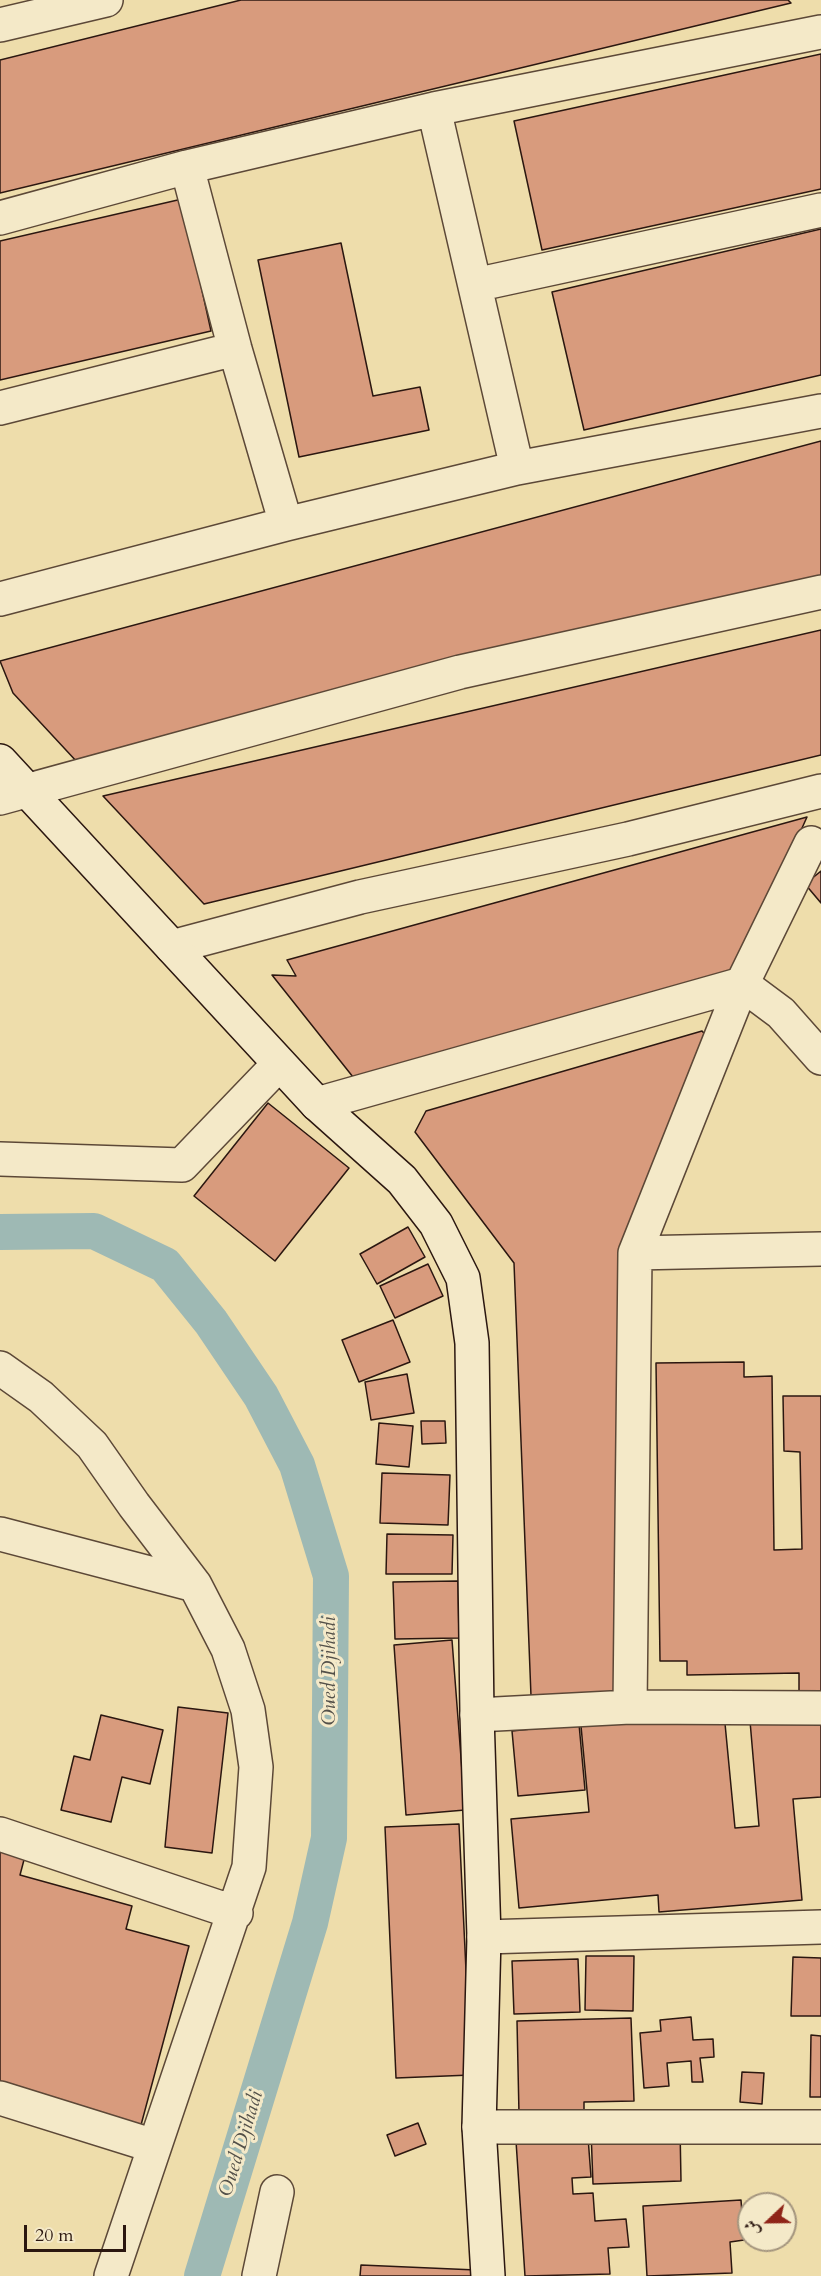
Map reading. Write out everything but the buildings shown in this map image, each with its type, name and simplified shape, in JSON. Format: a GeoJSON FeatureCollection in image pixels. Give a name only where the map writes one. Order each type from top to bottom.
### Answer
{"type":"FeatureCollection","features":[{"type":"Feature","properties":{"kind":"street"},"geometry":{"type":"LineString","coordinates":[[0,25],[106,0]]}},
{"type":"Feature","properties":{"kind":"street"},"geometry":{"type":"LineString","coordinates":[[0,218],[187,167],[434,109],[821,32]]}},
{"type":"Feature","properties":{"kind":"street"},"geometry":{"type":"LineString","coordinates":[[434,109],[517,468]]}},
{"type":"Feature","properties":{"kind":"street"},"geometry":{"type":"LineString","coordinates":[[187,167],[235,349],[286,524]]}},
{"type":"Feature","properties":{"kind":"street"},"geometry":{"type":"LineString","coordinates":[[475,285],[821,210]]}},
{"type":"Feature","properties":{"kind":"street"},"geometry":{"type":"LineString","coordinates":[[0,408],[235,349]]}},
{"type":"Feature","properties":{"kind":"street"},"geometry":{"type":"LineString","coordinates":[[0,599],[286,524],[517,468],[821,411]]}},
{"type":"Feature","properties":{"kind":"street"},"geometry":{"type":"LineString","coordinates":[[14,795],[460,672],[821,592]]}},
{"type":"Feature","properties":{"kind":"street"},"geometry":{"type":"LineString","coordinates":[[0,761],[14,795],[172,947],[317,1104],[402,1179],[436,1224],[463,1278],[472,1343],[477,1715],[484,1937],[479,2127],[488,2276]]}},
{"type":"Feature","properties":{"kind":"street"},"geometry":{"type":"LineString","coordinates":[[172,947],[360,897],[628,840],[821,791]]}},
{"type":"Feature","properties":{"kind":"street"},"geometry":{"type":"LineString","coordinates":[[630,1707],[635,1253],[742,984],[818,840]]}},
{"type":"Feature","properties":{"kind":"street"},"geometry":{"type":"LineString","coordinates":[[742,984],[781,1013],[821,1058]]}},
{"type":"Feature","properties":{"kind":"street"},"geometry":{"type":"LineString","coordinates":[[317,1104],[742,984]]}},
{"type":"Feature","properties":{"kind":"street"},"geometry":{"type":"LineString","coordinates":[[0,1159],[182,1165],[279,1064]]}},
{"type":"Feature","properties":{"kind":"street"},"geometry":{"type":"LineString","coordinates":[[635,1253],[821,1249]]}},
{"type":"Feature","properties":{"kind":"street"},"geometry":{"type":"LineString","coordinates":[[0,1368],[41,1397],[92,1444],[134,1505],[195,1585],[228,1649],[248,1710],[256,1767],[249,1867],[236,1913],[111,2276]]}},
{"type":"Feature","properties":{"kind":"street"},"geometry":{"type":"LineString","coordinates":[[0,1534],[195,1585]]}},
{"type":"Feature","properties":{"kind":"street"},"geometry":{"type":"LineString","coordinates":[[477,1715],[630,1707],[821,1708]]}},
{"type":"Feature","properties":{"kind":"street"},"geometry":{"type":"LineString","coordinates":[[0,1834],[236,1913]]}},
{"type":"Feature","properties":{"kind":"street"},"geometry":{"type":"LineString","coordinates":[[484,1937],[821,1927]]}},
{"type":"Feature","properties":{"kind":"street"},"geometry":{"type":"LineString","coordinates":[[0,2098],[154,2146]]}},
{"type":"Feature","properties":{"kind":"street"},"geometry":{"type":"LineString","coordinates":[[479,2127],[821,2127]]}},
{"type":"Feature","properties":{"kind":"street"},"geometry":{"type":"LineString","coordinates":[[259,2276],[277,2192]]}},
{"type":"Feature","properties":{"kind":"waterway","name":"Oued Djihadi"},"geometry":{"type":"LineString","coordinates":[[0,1232],[94,1231],[165,1265],[211,1322],[261,1396],[297,1465],[331,1576],[329,1838],[310,1923],[202,2276]]}}]}
